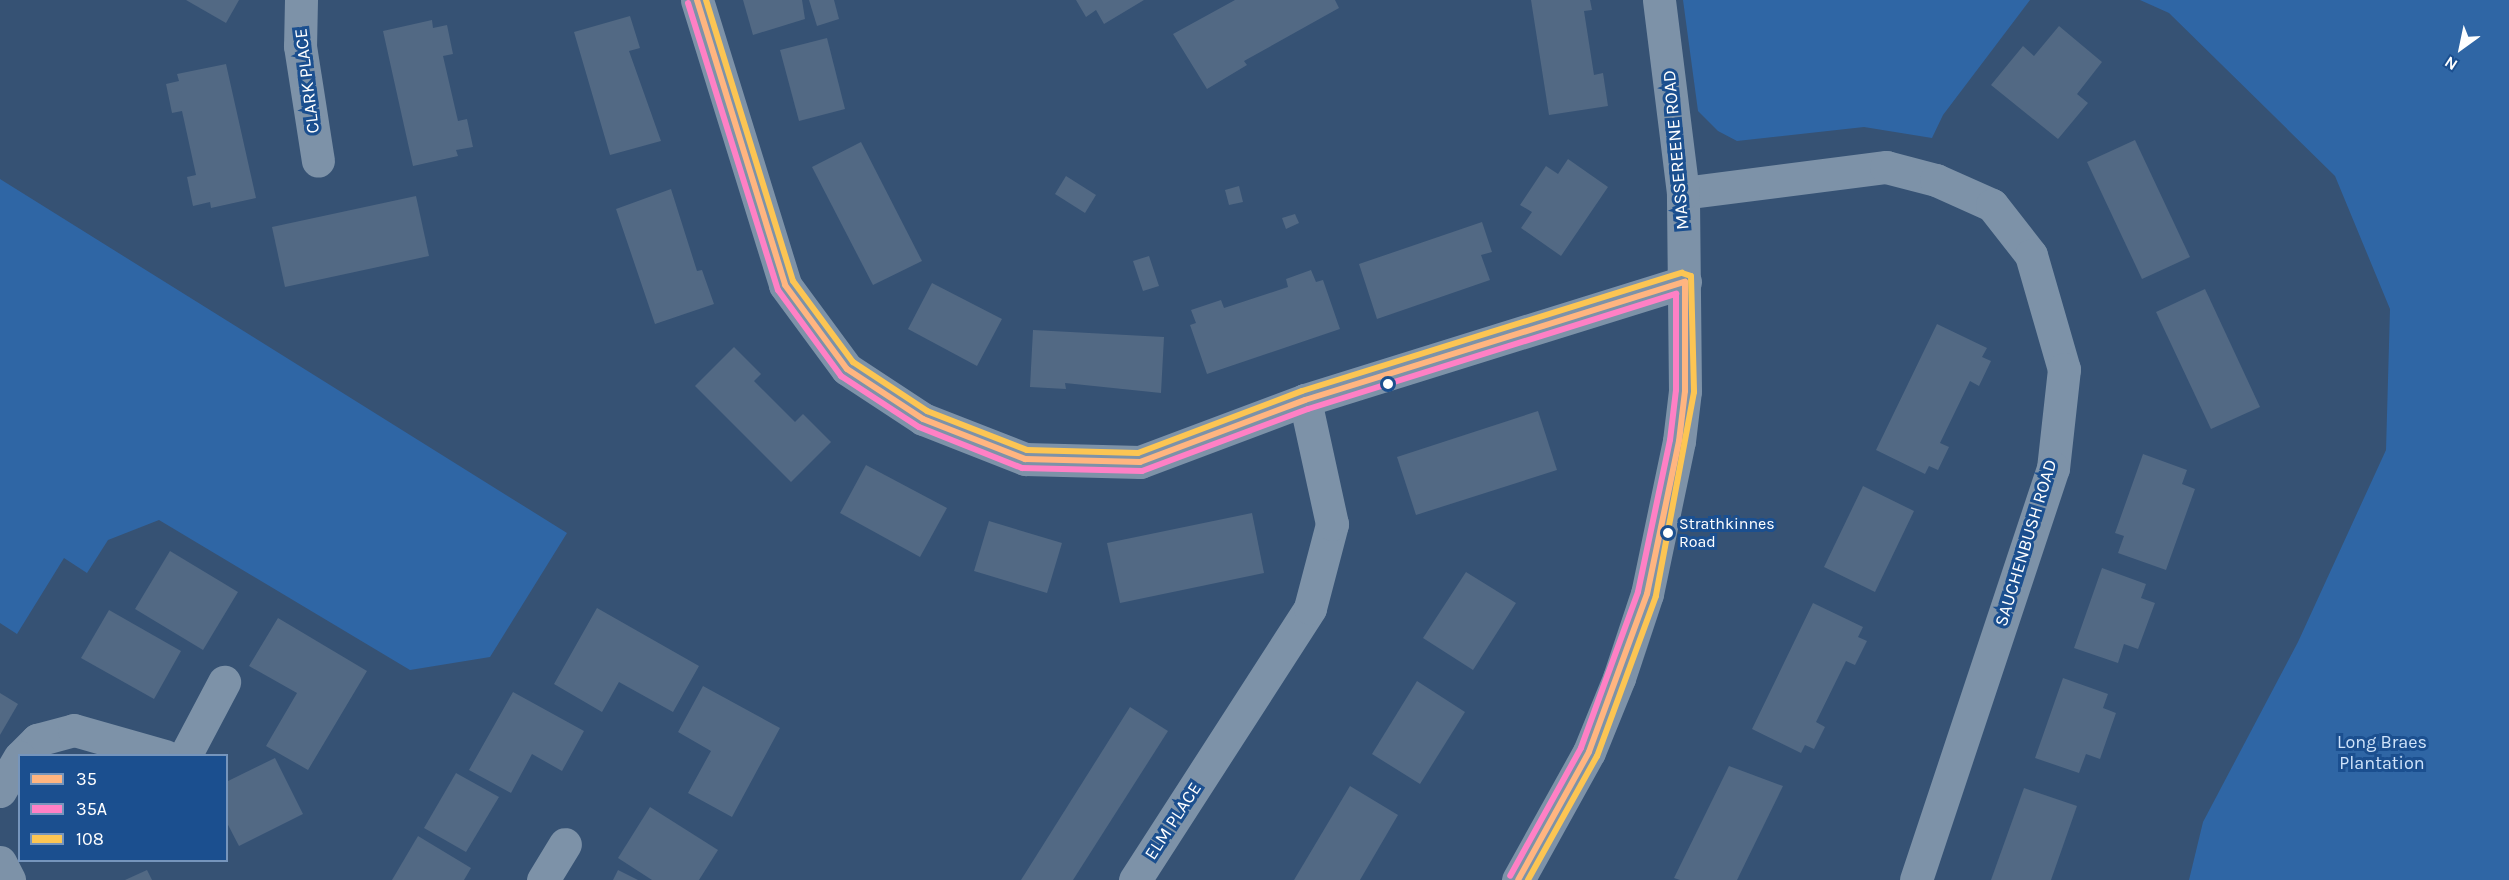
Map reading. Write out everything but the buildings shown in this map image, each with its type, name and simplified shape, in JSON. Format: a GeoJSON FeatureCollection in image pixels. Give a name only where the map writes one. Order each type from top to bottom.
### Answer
{"type":"FeatureCollection","features":[{"type":"Feature","properties":{"kind":"street","name":"CLARK PLACE"},"geometry":{"type":"LineString","coordinates":[[300,0],[300,46],[318,161]]}},
{"type":"Feature","properties":{"kind":"street"},"geometry":{"type":"LineString","coordinates":[[697,0],[785,285],[846,369],[913,413],[1025,459],[1140,462],[1305,400],[1684,282]]}},
{"type":"Feature","properties":{"kind":"street","name":"MASSEREENE ROAD"},"geometry":{"type":"LineString","coordinates":[[1518,880],[1589,752],[1647,594],[1679,441],[1685,391],[1683,192],[1659,0]]}},
{"type":"Feature","properties":{"kind":"street","name":"SAUCHENBUSH ROAD"},"geometry":{"type":"LineString","coordinates":[[1683,192],[1886,168],[1936,180],[1992,205],[2031,255],[2064,369],[2053,468],[1916,880]]}},
{"type":"Feature","properties":{"kind":"street","name":"ELM PLACE"},"geometry":{"type":"LineString","coordinates":[[1135,880],[1310,608],[1332,524],[1305,400]]}},
{"type":"Feature","properties":{"kind":"street"},"geometry":{"type":"LineString","coordinates":[[186,754],[224,682]]}},
{"type":"Feature","properties":{"kind":"street"},"geometry":{"type":"LineString","coordinates":[[22,754],[38,740],[74,730],[158,754]]}},
{"type":"Feature","properties":{"kind":"street"},"geometry":{"type":"LineString","coordinates":[[0,791],[18,760]]}},
{"type":"Feature","properties":{"kind":"street"},"geometry":{"type":"LineString","coordinates":[[543,880],[565,844]]}},
{"type":"Feature","properties":{"kind":"street"},"geometry":{"type":"LineString","coordinates":[[0,861],[9,880]]}},
{"type":"Feature","properties":{"kind":"green space"},"geometry":{"type":"Polygon","coordinates":[[[1683,0],[2030,0],[1943,115],[1932,138],[1864,127],[1737,141],[1718,131],[1698,111],[1683,0]]]}},
{"type":"Feature","properties":{"kind":"green space","name":"Long Braes Plantation"},"geometry":{"type":"Polygon","coordinates":[[[2140,0],[2509,0],[2509,880],[2189,880],[2203,822],[2298,642],[2386,450],[2390,309],[2335,176],[2169,13],[2140,0]]]}},
{"type":"Feature","properties":{"kind":"green space"},"geometry":{"type":"Polygon","coordinates":[[[0,179],[567,533],[490,657],[410,670],[159,520],[108,540],[87,573],[64,558],[17,634],[0,623],[0,179]]]}},
{"type":"Feature","properties":{"kind":"transit line","name":"35"},"geometry":{"type":"LineString","coordinates":[[697,0],[785,285],[847,369],[923,419],[1025,459],[1140,462],[1305,400],[1685,282],[1685,391],[1679,441],[1647,594],[1589,752],[1518,880]]}},
{"type":"Feature","properties":{"kind":"transit line","name":"108"},"geometry":{"type":"LineString","coordinates":[[706,0],[793,281],[853,362],[927,411],[1027,450],[1138,453],[1302,391],[1682,273],[1691,276],[1694,392],[1656,596],[1597,756],[1528,880]]}},
{"type":"Feature","properties":{"kind":"transit line","name":"35A"},"geometry":{"type":"LineString","coordinates":[[688,3],[778,290],[841,376],[919,427],[1022,468],[1142,471],[1308,409],[1676,294],[1676,390],[1670,440],[1638,592],[1581,748],[1510,876]]}},
{"type":"Feature","properties":{"kind":"place","name":"Strathkinnes Road"},"geometry":{"type":"Point","coordinates":[1668,533]}}]}
